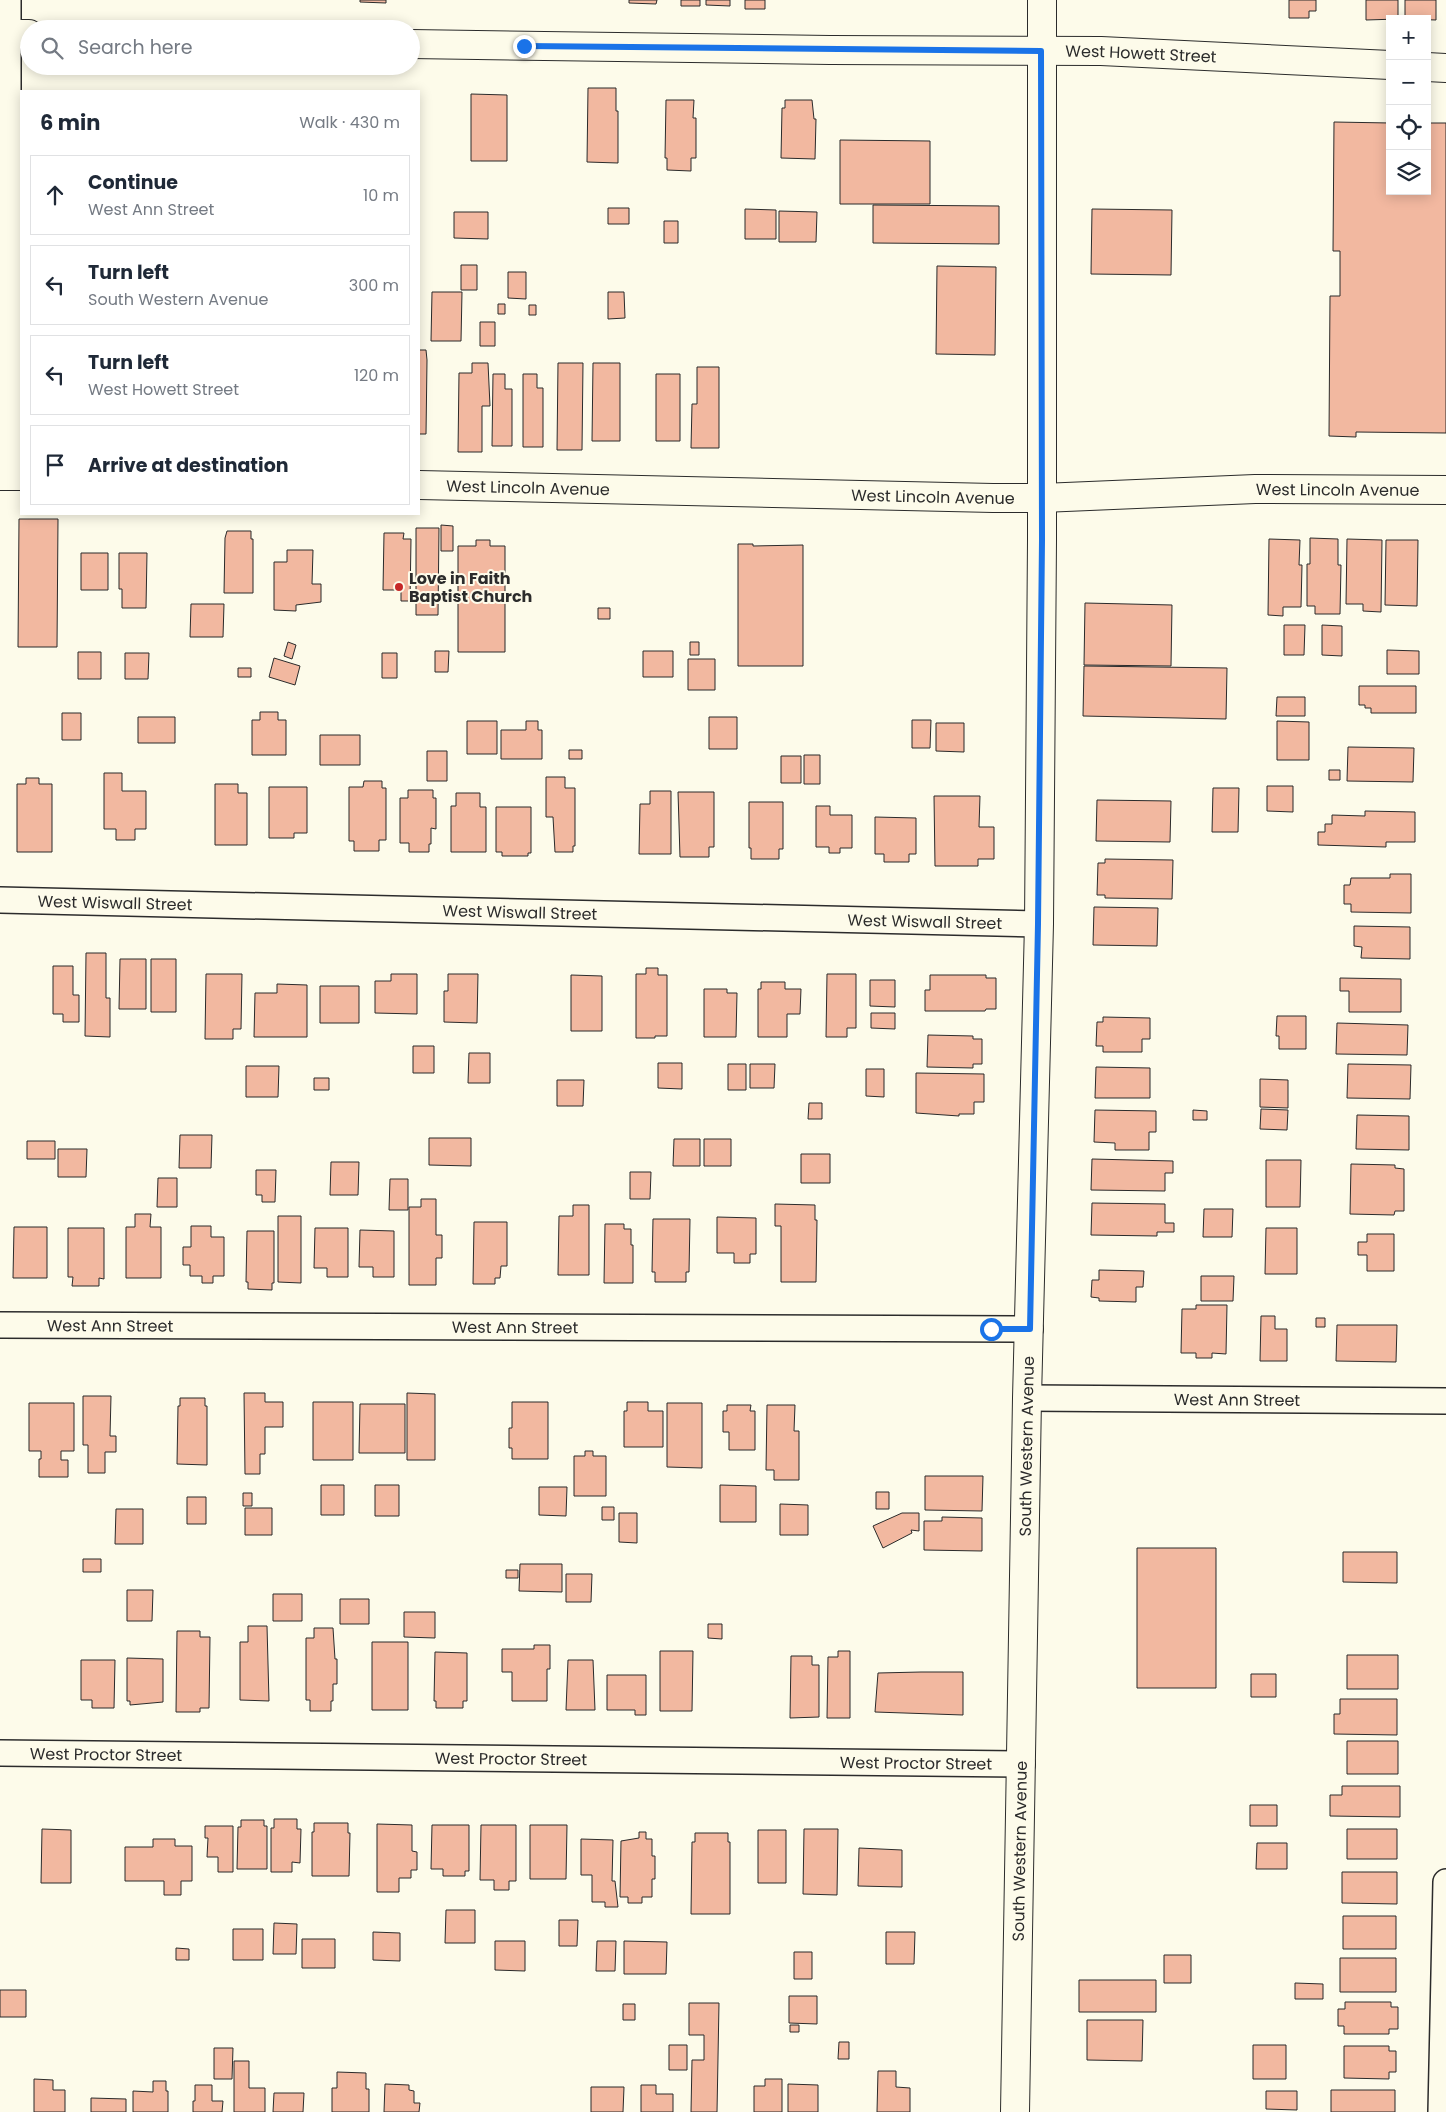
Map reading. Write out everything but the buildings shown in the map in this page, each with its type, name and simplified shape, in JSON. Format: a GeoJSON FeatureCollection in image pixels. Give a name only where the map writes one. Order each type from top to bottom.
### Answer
{"type":"FeatureCollection","features":[{"type":"Feature","properties":{"kind":"main road","name":"South Western Avenue"},"geometry":{"type":"LineString","coordinates":[[1015,2112],[1027,1398],[1038,924],[1042,498],[1042,0]]}},
{"type":"Feature","properties":{"kind":"main road","name":"West Howett Street"},"geometry":{"type":"LineString","coordinates":[[420,44],[830,50],[1101,51],[1386,65]]}},
{"type":"Feature","properties":{"kind":"main road"},"geometry":{"type":"LineString","coordinates":[[1431,67],[1446,68]]}},
{"type":"Feature","properties":{"kind":"main road","name":"West Lincoln Avenue"},"geometry":{"type":"LineString","coordinates":[[420,485],[1042,498],[1255,489],[1446,490]]}},
{"type":"Feature","properties":{"kind":"street"},"geometry":{"type":"LineString","coordinates":[[8,0],[12,34],[10,476]]}},
{"type":"Feature","properties":{"kind":"street","name":"West Wiswall Street"},"geometry":{"type":"LineString","coordinates":[[0,900],[1038,924]]}},
{"type":"Feature","properties":{"kind":"street","name":"West Ann Street"},"geometry":{"type":"LineString","coordinates":[[0,1326],[1030,1329]]}},
{"type":"Feature","properties":{"kind":"street","name":"West Ann Street"},"geometry":{"type":"LineString","coordinates":[[1027,1398],[1446,1401]]}},
{"type":"Feature","properties":{"kind":"street","name":"West Proctor Street"},"geometry":{"type":"LineString","coordinates":[[0,1753],[1022,1764]]}},
{"type":"Feature","properties":{"kind":"street"},"geometry":{"type":"LineString","coordinates":[[1441,2112],[1446,1882]]}},
{"type":"Feature","properties":{"kind":"place","name":"Love in Faith Baptist Church"},"geometry":{"type":"Point","coordinates":[399,587]}},
{"type":"Feature","properties":{"kind":"route"},"geometry":{"type":"LineString","coordinates":[[524,46],[1041,51],[1042,540],[1038,924],[1030,1329],[991,1329]]}}]}
